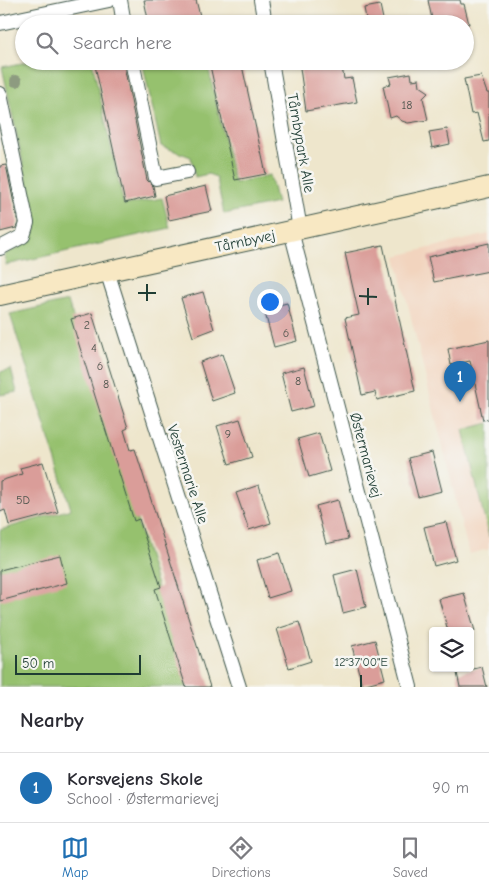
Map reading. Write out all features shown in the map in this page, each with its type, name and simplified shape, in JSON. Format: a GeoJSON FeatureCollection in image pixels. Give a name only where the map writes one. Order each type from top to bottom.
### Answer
{"type":"FeatureCollection","features":[{"type":"Feature","properties":{"kind":"street"},"geometry":{"type":"LineString","coordinates":[[38,15],[108,0]]}},
{"type":"Feature","properties":{"kind":"street"},"geometry":{"type":"LineString","coordinates":[[120,0],[122,15]]}},
{"type":"Feature","properties":{"kind":"street"},"geometry":{"type":"LineString","coordinates":[[261,0],[264,15]]}},
{"type":"Feature","properties":{"kind":"street"},"geometry":{"type":"LineString","coordinates":[[0,23],[15,20]]}},
{"type":"Feature","properties":{"kind":"street"},"geometry":{"type":"LineString","coordinates":[[134,70],[156,178],[188,172]]}},
{"type":"Feature","properties":{"kind":"street","name":"Tårnbypark Alle"},"geometry":{"type":"LineString","coordinates":[[272,70],[295,230]]}},
{"type":"Feature","properties":{"kind":"street"},"geometry":{"type":"LineString","coordinates":[[0,94],[28,223],[23,236],[0,248]]}},
{"type":"Feature","properties":{"kind":"street","name":"Tårnbyvej"},"geometry":{"type":"LineString","coordinates":[[0,295],[489,186]]}},
{"type":"Feature","properties":{"kind":"street","name":"Østermarievej"},"geometry":{"type":"LineString","coordinates":[[295,230],[410,687]]}},
{"type":"Feature","properties":{"kind":"street","name":"Vestermarie Alle"},"geometry":{"type":"LineString","coordinates":[[107,271],[239,687]]}},
{"type":"Feature","properties":{"kind":"shaded area"},"geometry":{"type":"Polygon","coordinates":[[[489,234],[489,549],[469,554],[396,256],[489,234]]]}},
{"type":"Feature","properties":{"kind":"green space"},"geometry":{"type":"Polygon","coordinates":[[[15,64],[15,70],[94,70],[124,205],[162,198],[170,228],[6,265],[4,255],[30,239],[36,223],[2,67],[15,64]]]}},
{"type":"Feature","properties":{"kind":"green space"},"geometry":{"type":"Polygon","coordinates":[[[144,70],[209,70],[234,183],[270,175],[277,203],[224,214],[216,177],[208,174],[195,177],[191,157],[161,146],[144,70]]]}},
{"type":"Feature","properties":{"kind":"green space"},"geometry":{"type":"Polygon","coordinates":[[[68,301],[144,542],[187,687],[0,687],[0,530],[71,509],[10,314],[68,301]]]}},
{"type":"Feature","properties":{"kind":"green space"},"geometry":{"type":"Polygon","coordinates":[[[11,369],[17,392],[0,395],[0,372],[11,369]]]}},
{"type":"Feature","properties":{"kind":"green space"},"geometry":{"type":"Polygon","coordinates":[[[489,423],[489,537],[463,430],[489,423]]]}},
{"type":"Feature","properties":{"kind":"building"},"geometry":{"type":"Polygon","coordinates":[[[144,0],[196,0],[200,15],[147,15],[144,0]]]}},
{"type":"Feature","properties":{"kind":"building"},"geometry":{"type":"Polygon","coordinates":[[[428,0],[460,0],[461,4],[464,4],[467,15],[431,15],[428,0]]]}},
{"type":"Feature","properties":{"kind":"building"},"geometry":{"type":"Polygon","coordinates":[[[380,5],[382,15],[365,15],[364,8],[380,5]]]}},
{"type":"Feature","properties":{"kind":"building"},"geometry":{"type":"Polygon","coordinates":[[[96,70],[125,70],[147,180],[153,186],[155,196],[125,203],[96,70]]]}},
{"type":"Feature","properties":{"kind":"building"},"geometry":{"type":"Polygon","coordinates":[[[211,70],[243,70],[266,174],[235,180],[211,70]]]}},
{"type":"Feature","properties":{"kind":"building"},"geometry":{"type":"Polygon","coordinates":[[[300,70],[342,70],[344,79],[352,78],[357,102],[306,111],[300,70]]]}},
{"type":"Feature","properties":{"kind":"building"},"geometry":{"type":"Polygon","coordinates":[[[411,73],[412,80],[419,79],[420,86],[429,92],[423,98],[428,120],[408,123],[396,116],[390,118],[383,86],[391,84],[389,77],[411,73]]]}},
{"type":"Feature","properties":{"kind":"building"},"geometry":{"type":"Polygon","coordinates":[[[481,76],[487,93],[489,93],[489,141],[484,142],[477,113],[471,114],[464,79],[481,76]]]}},
{"type":"Feature","properties":{"kind":"building"},"geometry":{"type":"Polygon","coordinates":[[[447,129],[450,144],[432,148],[429,132],[447,129]]]}},
{"type":"Feature","properties":{"kind":"building"},"geometry":{"type":"Polygon","coordinates":[[[6,165],[18,223],[16,228],[0,232],[0,166],[6,165]]]}},
{"type":"Feature","properties":{"kind":"building"},"geometry":{"type":"Polygon","coordinates":[[[206,186],[212,211],[169,220],[164,196],[206,186]]]}},
{"type":"Feature","properties":{"kind":"building"},"geometry":{"type":"Polygon","coordinates":[[[489,243],[489,271],[434,282],[428,257],[489,243]]]}},
{"type":"Feature","properties":{"kind":"building"},"geometry":{"type":"Polygon","coordinates":[[[383,245],[415,391],[377,400],[375,392],[362,395],[345,318],[359,315],[345,253],[383,245]]]}},
{"type":"Feature","properties":{"kind":"building"},"geometry":{"type":"Polygon","coordinates":[[[203,292],[214,329],[193,337],[181,298],[203,292]]]}},
{"type":"Feature","properties":{"kind":"building"},"geometry":{"type":"Polygon","coordinates":[[[287,303],[297,341],[274,347],[264,309],[287,303]]]}},
{"type":"Feature","properties":{"kind":"building"},"geometry":{"type":"Polygon","coordinates":[[[92,313],[128,428],[124,430],[130,450],[135,449],[210,687],[186,687],[155,589],[161,587],[139,519],[134,521],[71,319],[92,313]]]}},
{"type":"Feature","properties":{"kind":"building"},"geometry":{"type":"Polygon","coordinates":[[[489,340],[489,419],[483,420],[470,361],[451,365],[448,349],[489,340]]]}},
{"type":"Feature","properties":{"kind":"building"},"geometry":{"type":"Polygon","coordinates":[[[222,354],[235,393],[212,401],[200,362],[222,354]]]}},
{"type":"Feature","properties":{"kind":"building"},"geometry":{"type":"Polygon","coordinates":[[[304,367],[314,406],[291,412],[281,373],[304,367]]]}},
{"type":"Feature","properties":{"kind":"building"},"geometry":{"type":"Polygon","coordinates":[[[240,419],[252,457],[229,464],[217,426],[240,419]]]}},
{"type":"Feature","properties":{"kind":"building"},"geometry":{"type":"Polygon","coordinates":[[[319,433],[330,471],[309,477],[298,439],[319,433]]]}},
{"type":"Feature","properties":{"kind":"building"},"geometry":{"type":"Polygon","coordinates":[[[432,452],[442,491],[418,497],[408,458],[432,452]]]}},
{"type":"Feature","properties":{"kind":"building"},"geometry":{"type":"Polygon","coordinates":[[[43,462],[58,512],[9,525],[5,510],[0,512],[0,481],[22,474],[20,468],[43,462]]]}},
{"type":"Feature","properties":{"kind":"building"},"geometry":{"type":"Polygon","coordinates":[[[259,485],[271,523],[249,530],[236,493],[259,485]]]}},
{"type":"Feature","properties":{"kind":"building"},"geometry":{"type":"Polygon","coordinates":[[[338,500],[348,539],[326,544],[316,506],[338,500]]]}},
{"type":"Feature","properties":{"kind":"building"},"geometry":{"type":"Polygon","coordinates":[[[446,522],[456,560],[434,566],[424,527],[446,522]]]}},
{"type":"Feature","properties":{"kind":"building"},"geometry":{"type":"Polygon","coordinates":[[[279,553],[291,591],[268,598],[257,560],[279,553]]]}},
{"type":"Feature","properties":{"kind":"building"},"geometry":{"type":"Polygon","coordinates":[[[60,555],[67,583],[0,601],[0,570],[60,555]]]}},
{"type":"Feature","properties":{"kind":"building"},"geometry":{"type":"Polygon","coordinates":[[[357,569],[366,607],[343,613],[334,575],[357,569]]]}},
{"type":"Feature","properties":{"kind":"building"},"geometry":{"type":"Polygon","coordinates":[[[464,593],[474,627],[447,627],[439,599],[464,593]]]}},
{"type":"Feature","properties":{"kind":"building"},"geometry":{"type":"Polygon","coordinates":[[[299,622],[311,661],[289,668],[277,629],[299,622]]]}},
{"type":"Feature","properties":{"kind":"building"},"geometry":{"type":"Polygon","coordinates":[[[375,640],[385,679],[362,685],[352,646],[375,640]]]}},
{"type":"Feature","properties":{"kind":"building"},"geometry":{"type":"Polygon","coordinates":[[[482,667],[487,687],[460,687],[457,673],[474,672],[474,669],[482,667]]]}},
{"type":"Feature","properties":{"kind":"place","name":"Korsvejens Skole"},"geometry":{"type":"Point","coordinates":[460,402]}}]}
